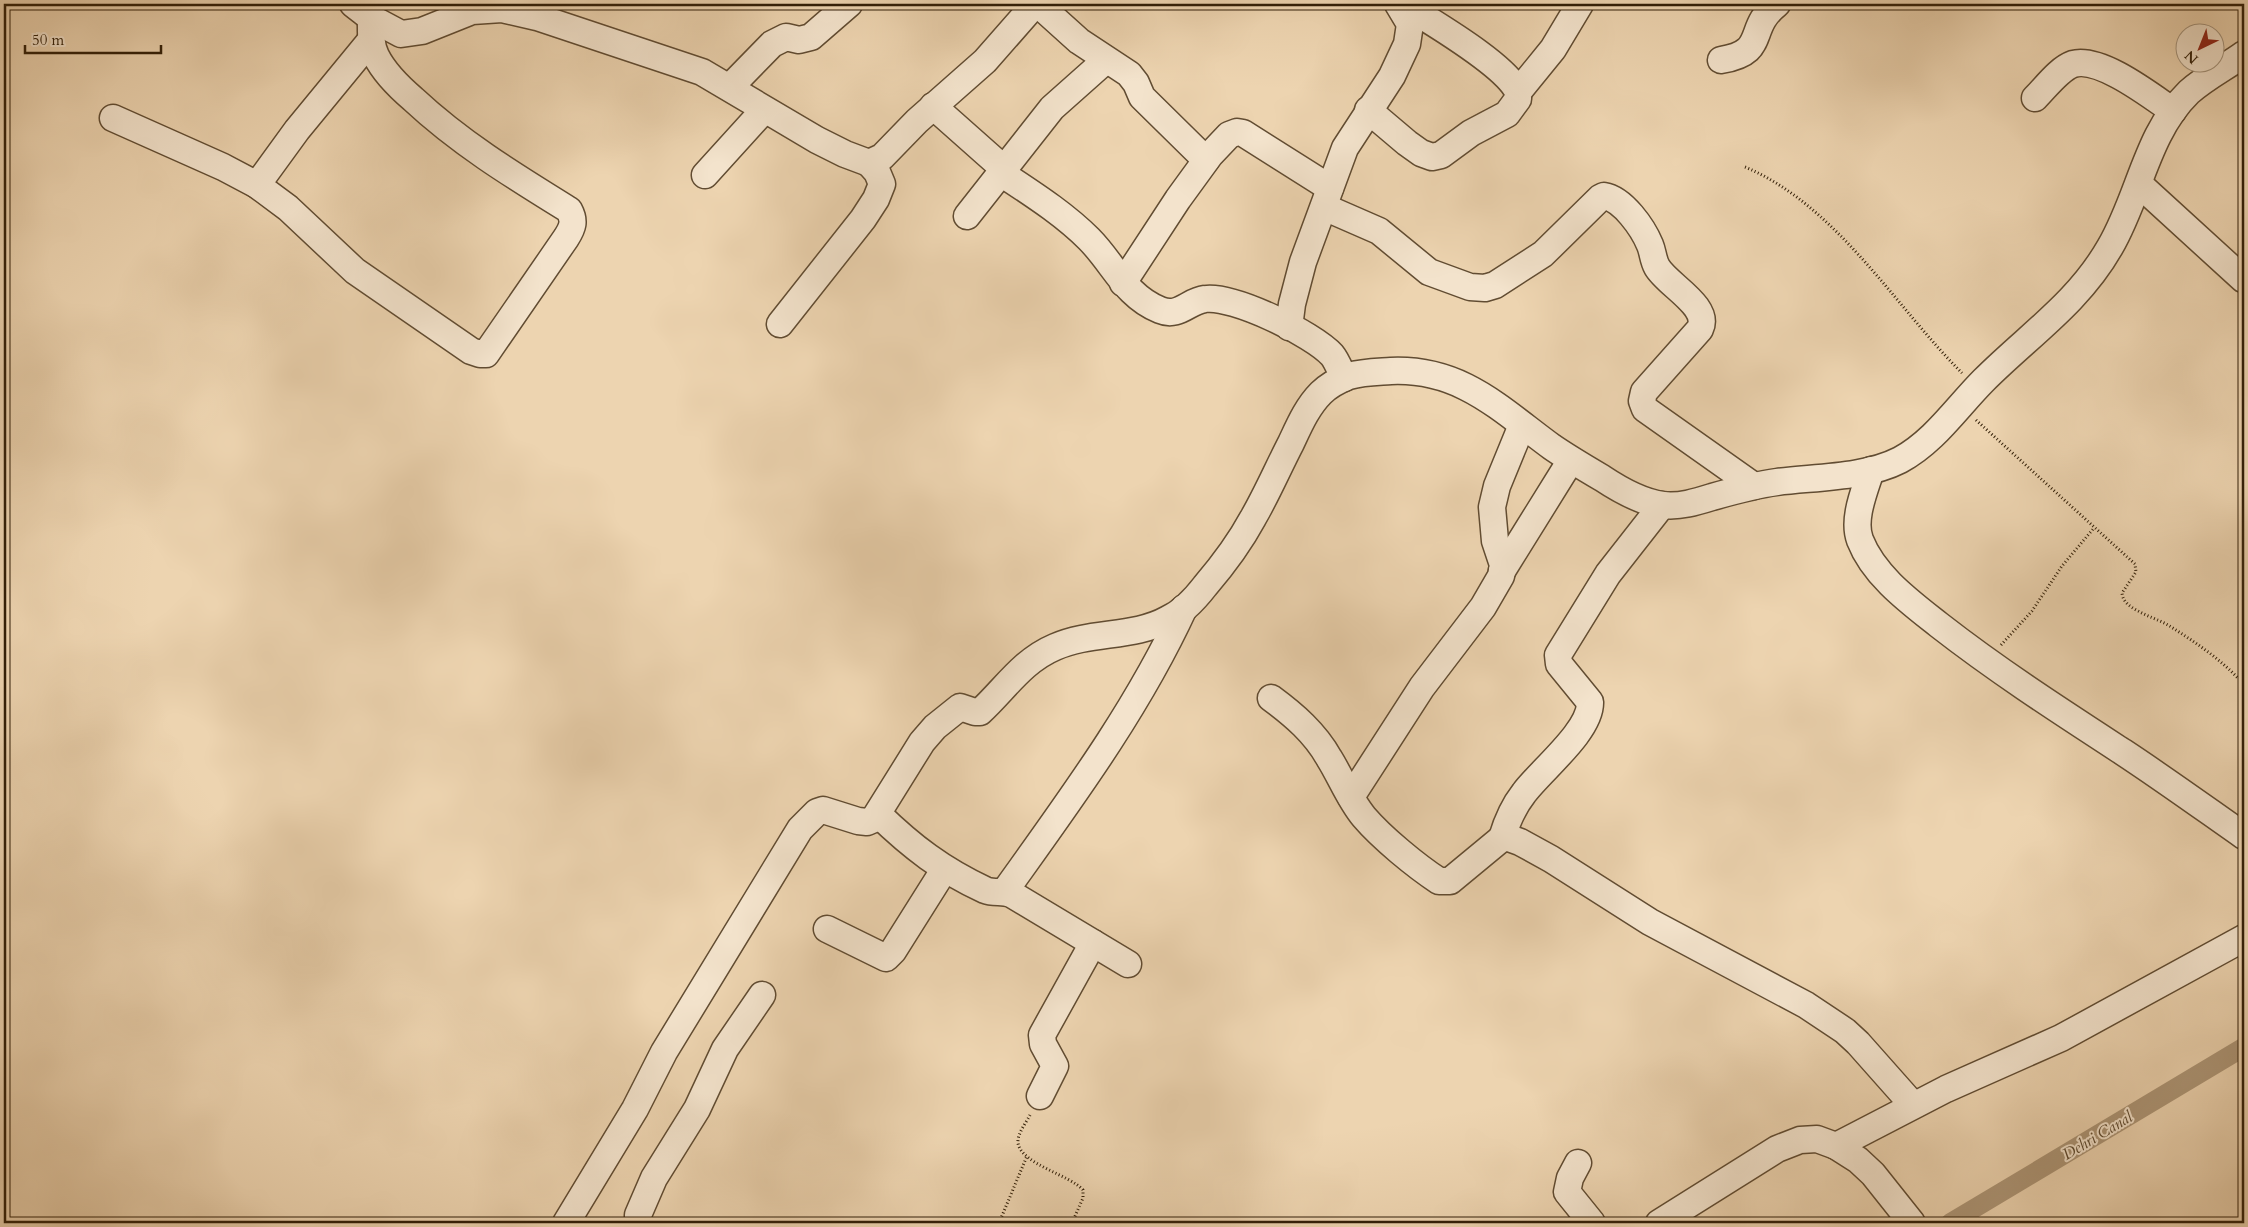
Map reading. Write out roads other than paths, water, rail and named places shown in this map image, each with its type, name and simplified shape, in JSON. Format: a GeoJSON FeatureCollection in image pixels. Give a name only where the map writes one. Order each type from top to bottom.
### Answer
{"type":"FeatureCollection","features":[{"type":"Feature","properties":{"kind":"street"},"geometry":{"type":"LineString","coordinates":[[730,87],[772,44],[786,37],[798,40],[810,38],[849,4]]}},
{"type":"Feature","properties":{"kind":"street"},"geometry":{"type":"LineString","coordinates":[[869,163],[882,157],[933,106],[985,61],[1036,4],[1069,33],[1129,74],[1136,83],[1142,97],[1206,160]]}},
{"type":"Feature","properties":{"kind":"street"},"geometry":{"type":"LineString","coordinates":[[1398,4],[1410,24],[1423,18]]}},
{"type":"Feature","properties":{"kind":"street"},"geometry":{"type":"LineString","coordinates":[[1518,92],[1548,56],[1580,4]]}},
{"type":"Feature","properties":{"kind":"street"},"geometry":{"type":"LineString","coordinates":[[1721,60],[1742,56],[1748,52],[1762,18],[1777,4]]}},
{"type":"Feature","properties":{"kind":"street"},"geometry":{"type":"LineString","coordinates":[[365,21],[401,34],[410,34],[472,11],[503,6],[686,65],[730,87],[764,110],[838,151],[869,163],[877,172],[882,184],[876,198],[842,247],[780,324]]}},
{"type":"Feature","properties":{"kind":"street"},"geometry":{"type":"LineString","coordinates":[[1368,110],[1414,148],[1432,157],[1441,155],[1471,134],[1507,114],[1518,99],[1518,92],[1510,79],[1464,43],[1423,18]]}},
{"type":"Feature","properties":{"kind":"street"},"geometry":{"type":"LineString","coordinates":[[1289,326],[1296,286],[1345,148],[1396,68],[1423,18]]}},
{"type":"Feature","properties":{"kind":"street"},"geometry":{"type":"LineString","coordinates":[[257,184],[297,130],[365,21]]}},
{"type":"Feature","properties":{"kind":"street"},"geometry":{"type":"LineString","coordinates":[[113,118],[257,184],[288,208],[322,242],[374,286],[471,351],[486,354],[566,238],[572,228],[574,218],[568,210],[498,166],[432,117],[385,70],[375,55],[365,21]]}},
{"type":"Feature","properties":{"kind":"street"},"geometry":{"type":"LineString","coordinates":[[566,1223],[635,1109],[664,1052],[800,829],[816,812],[823,810],[867,822],[878,814],[922,742],[935,727],[960,708],[980,712],[1026,664],[1059,645],[1092,636],[1156,625],[1170,619],[1184,608],[1221,566],[1251,522],[1308,409],[1330,385],[1358,374],[1410,370],[1453,380],[1472,389],[1571,460],[1619,489],[1644,500],[1662,505],[1690,504],[1754,486],[1871,470],[1888,465],[1912,453],[1938,431],[1968,397],[2079,293],[2109,249],[2122,224],[2153,144],[2173,110],[2203,80],[2244,54]]}},
{"type":"Feature","properties":{"kind":"street"},"geometry":{"type":"LineString","coordinates":[[966,216],[1052,108],[1106,60]]}},
{"type":"Feature","properties":{"kind":"street"},"geometry":{"type":"LineString","coordinates":[[2035,98],[2063,70],[2073,64],[2085,63],[2122,78],[2173,110]]}},
{"type":"Feature","properties":{"kind":"street"},"geometry":{"type":"LineString","coordinates":[[933,106],[1002,171],[1086,236],[1111,263],[1123,283],[1144,302],[1162,311],[1179,312],[1196,301],[1217,298],[1239,305],[1306,335],[1333,356],[1344,378]]}},
{"type":"Feature","properties":{"kind":"street"},"geometry":{"type":"LineString","coordinates":[[705,175],[764,110]]}},
{"type":"Feature","properties":{"kind":"street"},"geometry":{"type":"LineString","coordinates":[[1123,283],[1206,160],[1229,135],[1237,132],[1244,133],[1327,198],[1379,232],[1429,272],[1470,287],[1485,288],[1495,285],[1537,258],[1604,196],[1613,199],[1623,208],[1643,232],[1651,247],[1657,267],[1688,298],[1702,316],[1703,323],[1700,329],[1644,392],[1642,401],[1645,409],[1754,486]]}},
{"type":"Feature","properties":{"kind":"street"},"geometry":{"type":"LineString","coordinates":[[2139,184],[2243,279]]}},
{"type":"Feature","properties":{"kind":"street"},"geometry":{"type":"LineString","coordinates":[[1502,571],[1503,565],[1492,524],[1492,508],[1497,486],[1522,424]]}},
{"type":"Feature","properties":{"kind":"street"},"geometry":{"type":"LineString","coordinates":[[1351,797],[1422,687],[1484,607],[1494,591],[1502,571],[1571,460]]}},
{"type":"Feature","properties":{"kind":"street"},"geometry":{"type":"LineString","coordinates":[[1871,470],[1862,498],[1859,520],[1860,539],[1872,562],[1891,584],[1916,607],[1987,661],[2244,836]]}},
{"type":"Feature","properties":{"kind":"street"},"geometry":{"type":"LineString","coordinates":[[1502,838],[1506,821],[1515,807],[1578,731],[1590,709],[1590,702],[1559,664],[1558,655],[1608,574],[1662,505]]}},
{"type":"Feature","properties":{"kind":"street"},"geometry":{"type":"LineString","coordinates":[[1005,891],[1082,782],[1148,679],[1184,608]]}},
{"type":"Feature","properties":{"kind":"street"},"geometry":{"type":"LineString","coordinates":[[1271,698],[1301,722],[1316,738],[1364,817],[1380,833],[1439,881],[1450,881],[1486,849],[1502,838],[1509,838],[1520,842],[1650,922],[1820,1014],[1858,1043],[1914,1105]]}},
{"type":"Feature","properties":{"kind":"street"},"geometry":{"type":"LineString","coordinates":[[878,814],[906,841],[944,870],[990,892],[1005,891],[1128,964]]}},
{"type":"Feature","properties":{"kind":"street"},"geometry":{"type":"LineString","coordinates":[[828,929],[886,958],[893,951],[944,870]]}},
{"type":"Feature","properties":{"kind":"street"},"geometry":{"type":"LineString","coordinates":[[1836,1146],[1914,1105],[2061,1038],[2244,938]]}},
{"type":"Feature","properties":{"kind":"street"},"geometry":{"type":"LineString","coordinates":[[1040,1096],[1055,1066],[1043,1044],[1042,1035],[1093,943]]}},
{"type":"Feature","properties":{"kind":"street"},"geometry":{"type":"LineString","coordinates":[[638,1223],[638,1215],[654,1178],[697,1109],[725,1049],[762,995]]}},
{"type":"Feature","properties":{"kind":"street"},"geometry":{"type":"LineString","coordinates":[[1658,1223],[1777,1149],[1800,1140],[1817,1139],[1836,1146],[1858,1160],[1874,1174],[1912,1223]]}},
{"type":"Feature","properties":{"kind":"street"},"geometry":{"type":"LineString","coordinates":[[1578,1163],[1570,1178],[1567,1192],[1592,1223]]}},
{"type":"Feature","properties":{"kind":"waterway","name":"Dehri Canal"},"geometry":{"type":"LineString","coordinates":[[1950,1223],[2244,1047]]}}]}
